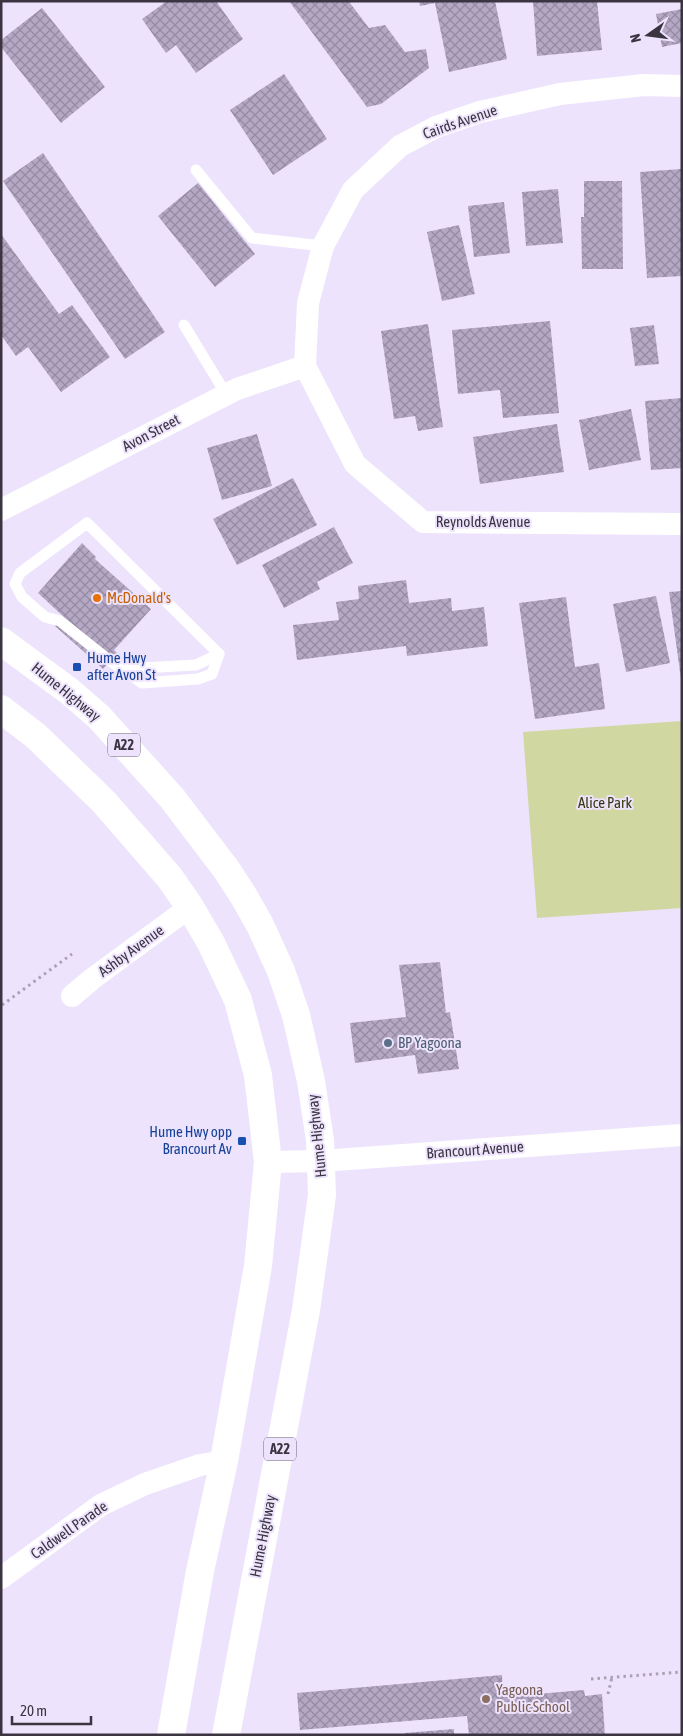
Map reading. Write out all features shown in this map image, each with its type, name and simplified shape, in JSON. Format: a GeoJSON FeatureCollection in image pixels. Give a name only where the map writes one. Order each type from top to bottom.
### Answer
{"type":"FeatureCollection","features":[{"type":"Feature","properties":{"kind":"highway","name":"Hume Highway"},"geometry":{"type":"LineString","coordinates":[[1,642],[69,691],[99,717],[172,798],[226,869],[260,925],[281,971],[296,1015],[311,1080],[320,1140],[322,1194],[306,1310],[226,1735]]}},
{"type":"Feature","properties":{"kind":"highway"},"geometry":{"type":"LineString","coordinates":[[1,709],[36,736],[104,802],[170,878],[211,943],[238,1000],[258,1075],[268,1162],[258,1266],[224,1461],[200,1571],[170,1735]]}},
{"type":"Feature","properties":{"kind":"street","name":"Cairds Avenue"},"geometry":{"type":"LineString","coordinates":[[305,366],[308,303],[322,246],[353,190],[400,146],[436,127],[480,112],[560,94],[644,85],[682,86]]}},
{"type":"Feature","properties":{"kind":"street","name":"Avon Street"},"geometry":{"type":"LineString","coordinates":[[1,510],[237,388],[305,366]]}},
{"type":"Feature","properties":{"kind":"street","name":"Reynolds Avenue"},"geometry":{"type":"LineString","coordinates":[[305,366],[355,464],[423,522],[682,524]]}},
{"type":"Feature","properties":{"kind":"street","name":"Ashby Avenue"},"geometry":{"type":"LineString","coordinates":[[72,996],[92,979],[190,907]]}},
{"type":"Feature","properties":{"kind":"street","name":"Brancourt Avenue"},"geometry":{"type":"LineString","coordinates":[[268,1162],[321,1161],[682,1135]]}},
{"type":"Feature","properties":{"kind":"street","name":"Caldwell Parade"},"geometry":{"type":"LineString","coordinates":[[1,1578],[101,1505],[145,1484],[200,1465],[224,1461]]}},
{"type":"Feature","properties":{"kind":"lane"},"geometry":{"type":"LineString","coordinates":[[196,170],[252,238],[322,246]]}},
{"type":"Feature","properties":{"kind":"lane"},"geometry":{"type":"LineString","coordinates":[[184,325],[226,394]]}},
{"type":"Feature","properties":{"kind":"lane"},"geometry":{"type":"LineString","coordinates":[[87,523],[219,654],[212,674],[198,679],[142,683],[122,669],[60,621],[45,617],[22,598],[15,584],[20,573],[87,523]]}},
{"type":"Feature","properties":{"kind":"path"},"geometry":{"type":"LineString","coordinates":[[2,1005],[72,954]]}},
{"type":"Feature","properties":{"kind":"path"},"geometry":{"type":"LineString","coordinates":[[591,1679],[682,1672]]}},
{"type":"Feature","properties":{"kind":"path"},"geometry":{"type":"LineString","coordinates":[[608,1694],[612,1678]]}},
{"type":"Feature","properties":{"kind":"green space","name":"Alice Park"},"geometry":{"type":"Polygon","coordinates":[[[682,721],[682,908],[537,918],[523,732],[682,721]]]}},
{"type":"Feature","properties":{"kind":"building"},"geometry":{"type":"Polygon","coordinates":[[[167,1],[216,1],[243,39],[196,73],[176,45],[166,53],[142,19],[167,1]]]}},
{"type":"Feature","properties":{"kind":"building"},"geometry":{"type":"Polygon","coordinates":[[[289,1],[353,1],[350,3],[369,28],[385,25],[405,52],[426,49],[429,68],[381,104],[367,107],[289,1]]]}},
{"type":"Feature","properties":{"kind":"building"},"geometry":{"type":"Polygon","coordinates":[[[419,1],[495,1],[507,59],[449,72],[435,3],[420,6],[419,1]]]}},
{"type":"Feature","properties":{"kind":"building"},"geometry":{"type":"Polygon","coordinates":[[[533,1],[597,1],[602,50],[537,56],[533,1]]]}},
{"type":"Feature","properties":{"kind":"building"},"geometry":{"type":"Polygon","coordinates":[[[42,8],[105,87],[61,123],[1,47],[1,40],[42,8]]]}},
{"type":"Feature","properties":{"kind":"building"},"geometry":{"type":"Polygon","coordinates":[[[682,9],[682,43],[662,47],[656,14],[682,9]]]}},
{"type":"Feature","properties":{"kind":"building"},"geometry":{"type":"Polygon","coordinates":[[[284,74],[327,139],[273,175],[230,110],[284,74]]]}},
{"type":"Feature","properties":{"kind":"building"},"geometry":{"type":"Polygon","coordinates":[[[43,153],[165,332],[125,359],[3,181],[43,153]]]}},
{"type":"Feature","properties":{"kind":"building"},"geometry":{"type":"Polygon","coordinates":[[[681,169],[682,276],[647,278],[640,172],[681,169]]]}},
{"type":"Feature","properties":{"kind":"building"},"geometry":{"type":"Polygon","coordinates":[[[584,181],[622,181],[623,269],[582,269],[581,217],[584,217],[584,181]]]}},
{"type":"Feature","properties":{"kind":"building"},"geometry":{"type":"Polygon","coordinates":[[[198,183],[255,254],[215,287],[158,216],[198,183]]]}},
{"type":"Feature","properties":{"kind":"building"},"geometry":{"type":"Polygon","coordinates":[[[558,189],[563,243],[526,246],[522,192],[558,189]]]}},
{"type":"Feature","properties":{"kind":"building"},"geometry":{"type":"Polygon","coordinates":[[[504,202],[510,253],[474,257],[468,206],[504,202]]]}},
{"type":"Feature","properties":{"kind":"building"},"geometry":{"type":"Polygon","coordinates":[[[459,225],[475,294],[442,301],[427,232],[459,225]]]}},
{"type":"Feature","properties":{"kind":"building"},"geometry":{"type":"Polygon","coordinates":[[[1,234],[59,314],[72,305],[110,357],[61,392],[28,347],[16,356],[1,335],[1,234]]]}},
{"type":"Feature","properties":{"kind":"building"},"geometry":{"type":"Polygon","coordinates":[[[550,321],[559,413],[503,418],[500,390],[458,394],[452,330],[550,321]]]}},
{"type":"Feature","properties":{"kind":"building"},"geometry":{"type":"Polygon","coordinates":[[[428,324],[443,427],[418,431],[415,416],[394,419],[381,331],[428,324]]]}},
{"type":"Feature","properties":{"kind":"building"},"geometry":{"type":"Polygon","coordinates":[[[654,325],[659,364],[635,366],[630,328],[654,325]]]}},
{"type":"Feature","properties":{"kind":"building"},"geometry":{"type":"Polygon","coordinates":[[[682,398],[682,468],[651,470],[645,401],[682,398]]]}},
{"type":"Feature","properties":{"kind":"building"},"geometry":{"type":"Polygon","coordinates":[[[631,409],[641,460],[589,470],[579,420],[631,409]]]}},
{"type":"Feature","properties":{"kind":"building"},"geometry":{"type":"Polygon","coordinates":[[[557,424],[564,472],[480,484],[473,437],[557,424]]]}},
{"type":"Feature","properties":{"kind":"building"},"geometry":{"type":"Polygon","coordinates":[[[257,434],[272,486],[222,500],[207,448],[257,434]]]}},
{"type":"Feature","properties":{"kind":"building"},"geometry":{"type":"Polygon","coordinates":[[[293,478],[317,525],[237,565],[213,519],[293,478]]]}},
{"type":"Feature","properties":{"kind":"building"},"geometry":{"type":"Polygon","coordinates":[[[334,527],[353,563],[317,582],[320,589],[284,608],[262,565],[334,527]]]}},
{"type":"Feature","properties":{"kind":"building","name":"McDonald's"},"geometry":{"type":"Polygon","coordinates":[[[82,543],[96,557],[95,559],[151,609],[114,650],[117,653],[103,669],[55,626],[64,617],[38,593],[82,543]]]}},
{"type":"Feature","properties":{"kind":"building"},"geometry":{"type":"Polygon","coordinates":[[[406,580],[409,603],[451,598],[452,611],[484,607],[488,646],[407,656],[406,646],[297,660],[293,625],[339,620],[336,602],[359,599],[358,586],[406,580]]]}},
{"type":"Feature","properties":{"kind":"building"},"geometry":{"type":"Polygon","coordinates":[[[682,591],[682,678],[681,679],[669,592],[682,591]]]}},
{"type":"Feature","properties":{"kind":"building"},"geometry":{"type":"Polygon","coordinates":[[[656,596],[670,663],[626,672],[613,604],[656,596]]]}},
{"type":"Feature","properties":{"kind":"building"},"geometry":{"type":"Polygon","coordinates":[[[566,597],[575,667],[599,663],[605,709],[535,719],[519,603],[566,597]]]}},
{"type":"Feature","properties":{"kind":"building"},"geometry":{"type":"Polygon","coordinates":[[[440,962],[446,1013],[450,1012],[459,1069],[418,1074],[415,1055],[355,1063],[350,1023],[406,1017],[399,965],[440,962]]]}},
{"type":"Feature","properties":{"kind":"building"},"geometry":{"type":"Polygon","coordinates":[[[502,1675],[503,1697],[584,1690],[585,1696],[602,1694],[605,1735],[469,1735],[467,1716],[300,1730],[297,1693],[502,1675]]]}},
{"type":"Feature","properties":{"kind":"building"},"geometry":{"type":"Polygon","coordinates":[[[454,1729],[454,1735],[405,1735],[405,1733],[454,1729]]]}},
{"type":"Feature","properties":{"kind":"place","name":"McDonald's"},"geometry":{"type":"Point","coordinates":[97,598]}},
{"type":"Feature","properties":{"kind":"place","name":"Hume Hwy after Avon St"},"geometry":{"type":"Point","coordinates":[77,667]}},
{"type":"Feature","properties":{"kind":"place","name":"BP Yagoona"},"geometry":{"type":"Point","coordinates":[388,1043]}},
{"type":"Feature","properties":{"kind":"place","name":"Hume Hwy opp Brancourt Av"},"geometry":{"type":"Point","coordinates":[242,1141]}},
{"type":"Feature","properties":{"kind":"place","name":"Yagoona Public School"},"geometry":{"type":"Point","coordinates":[486,1699]}}]}
